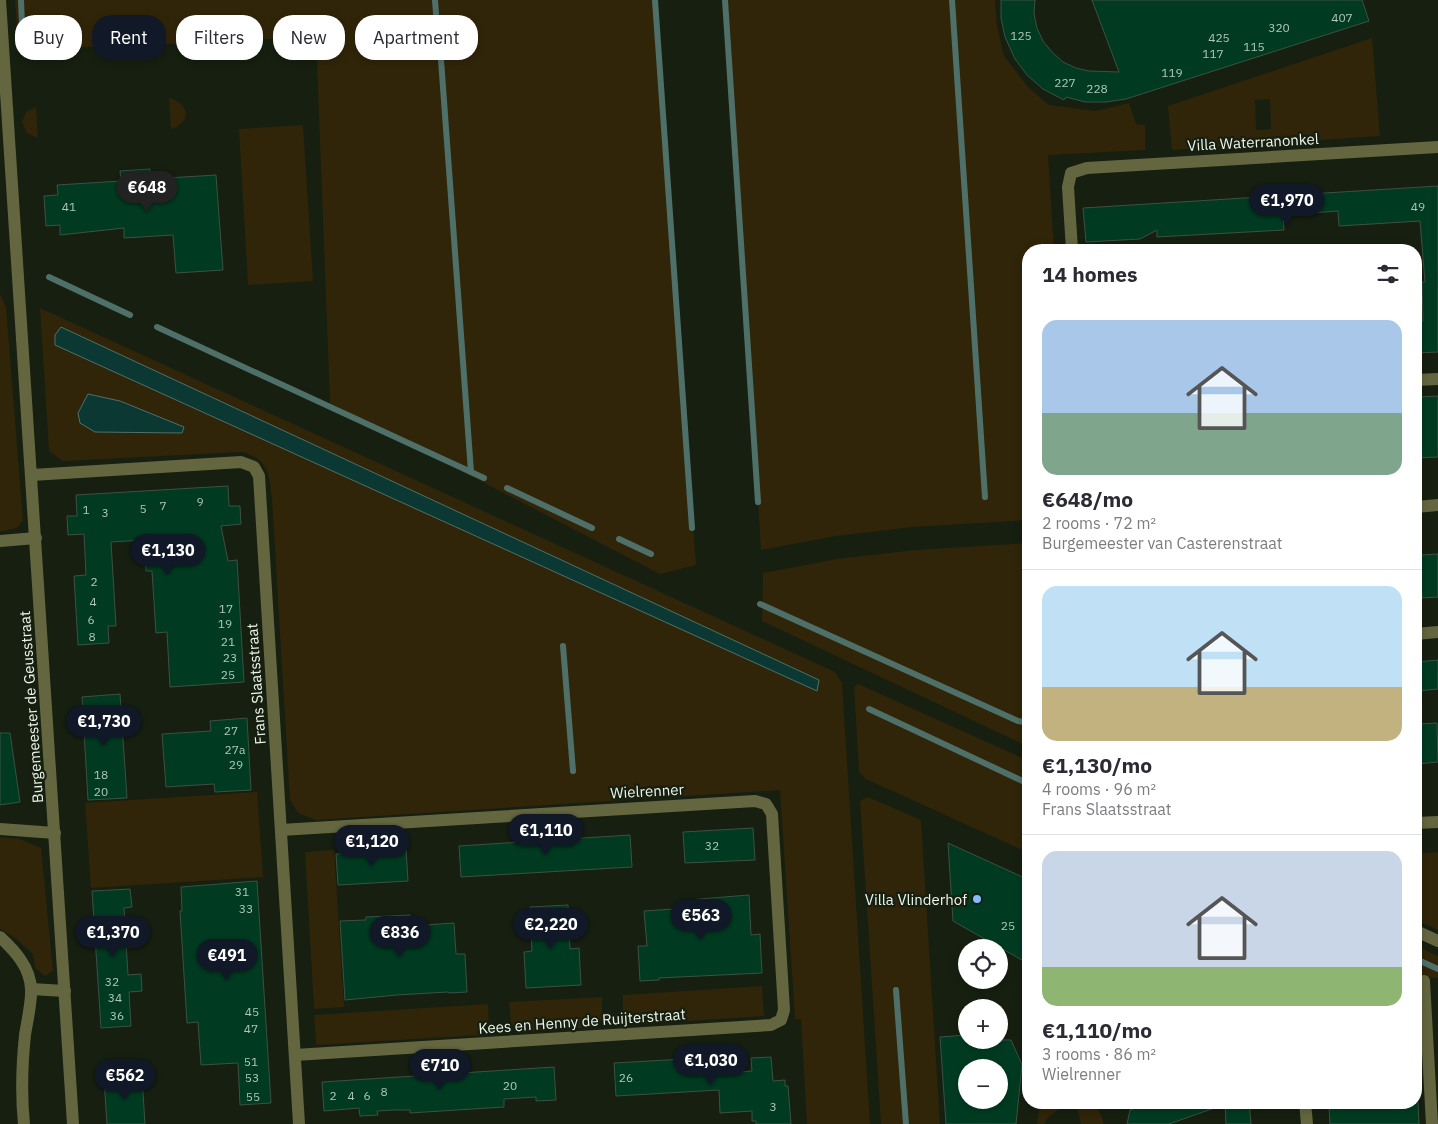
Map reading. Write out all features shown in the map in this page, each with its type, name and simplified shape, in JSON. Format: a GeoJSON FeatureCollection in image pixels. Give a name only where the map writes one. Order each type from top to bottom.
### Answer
{"type":"FeatureCollection","features":[{"type":"Feature","properties":{"kind":"street","name":"Burgemeester de Geusstraat"},"geometry":{"type":"LineString","coordinates":[[0,0],[73,1124]]}},
{"type":"Feature","properties":{"kind":"street","name":"Villa Waterranonkel"},"geometry":{"type":"LineString","coordinates":[[1072,244],[1068,187],[1071,173],[1087,168],[1438,146]]}},
{"type":"Feature","properties":{"kind":"street"},"geometry":{"type":"LineString","coordinates":[[1422,380],[1438,379]]}},
{"type":"Feature","properties":{"kind":"street","name":"Frans Slaatsstraat"},"geometry":{"type":"LineString","coordinates":[[32,475],[241,462],[254,467],[259,476],[299,1124]]}},
{"type":"Feature","properties":{"kind":"street"},"geometry":{"type":"LineString","coordinates":[[1422,507],[1438,506]]}},
{"type":"Feature","properties":{"kind":"street"},"geometry":{"type":"LineString","coordinates":[[0,541],[36,538]]}},
{"type":"Feature","properties":{"kind":"street"},"geometry":{"type":"LineString","coordinates":[[1422,633],[1438,632]]}},
{"type":"Feature","properties":{"kind":"street","name":"Wielrenner"},"geometry":{"type":"LineString","coordinates":[[281,830],[755,801],[766,804],[772,814],[784,1010],[781,1020]]}},
{"type":"Feature","properties":{"kind":"street"},"geometry":{"type":"LineString","coordinates":[[1422,823],[1438,822]]}},
{"type":"Feature","properties":{"kind":"street"},"geometry":{"type":"LineString","coordinates":[[0,829],[55,833]]}},
{"type":"Feature","properties":{"kind":"street"},"geometry":{"type":"LineString","coordinates":[[1422,934],[1438,941]]}},
{"type":"Feature","properties":{"kind":"street"},"geometry":{"type":"LineString","coordinates":[[0,937],[14,950],[26,968],[31,989],[24,1043],[22,1096],[24,1124]]}},
{"type":"Feature","properties":{"kind":"street"},"geometry":{"type":"LineString","coordinates":[[1424,981],[1432,1124]]}},
{"type":"Feature","properties":{"kind":"street"},"geometry":{"type":"LineString","coordinates":[[31,989],[65,990]]}},
{"type":"Feature","properties":{"kind":"street","name":"Kees en Henny de Ruijterstraat"},"geometry":{"type":"LineString","coordinates":[[295,1055],[761,1026],[771,1025],[781,1020]]}},
{"type":"Feature","properties":{"kind":"street"},"geometry":{"type":"LineString","coordinates":[[1305,1109],[1306,1124]]}},
{"type":"Feature","properties":{"kind":"shaded area"},"geometry":{"type":"Polygon","coordinates":[[[15,0],[656,0],[675,292],[696,565],[660,574],[330,403],[317,60],[345,60],[345,15],[273,15],[273,39],[263,39],[263,15],[176,15],[176,44],[166,44],[166,15],[92,15],[92,47],[82,47],[82,15],[16,15],[15,0]]]}},
{"type":"Feature","properties":{"kind":"shaded area"},"geometry":{"type":"Polygon","coordinates":[[[728,0],[995,0],[997,25],[1004,56],[1028,87],[1049,105],[1096,111],[1129,103],[1136,124],[1145,125],[1145,150],[1048,155],[1054,244],[1022,244],[1022,520],[913,527],[836,536],[761,550],[728,0]]]}},
{"type":"Feature","properties":{"kind":"shaded area"},"geometry":{"type":"Polygon","coordinates":[[[1372,38],[1380,136],[1172,150],[1168,106],[1372,38]],[[1270,99],[1255,100],[1256,130],[1271,129],[1270,99]]]}},
{"type":"Feature","properties":{"kind":"shaded area"},"geometry":{"type":"Polygon","coordinates":[[[169,98],[181,104],[186,113],[182,122],[171,129],[169,98]]]}},
{"type":"Feature","properties":{"kind":"shaded area"},"geometry":{"type":"Polygon","coordinates":[[[36,107],[38,138],[27,133],[22,122],[26,112],[36,107]]]}},
{"type":"Feature","properties":{"kind":"shaded area"},"geometry":{"type":"Polygon","coordinates":[[[303,125],[313,281],[248,285],[239,129],[303,125]]]}},
{"type":"Feature","properties":{"kind":"shaded area"},"geometry":{"type":"Polygon","coordinates":[[[0,294],[6,307],[23,521],[16,528],[0,532],[0,294]]]}},
{"type":"Feature","properties":{"kind":"shaded area"},"geometry":{"type":"Polygon","coordinates":[[[40,308],[835,672],[842,683],[870,1124],[807,1124],[801,1019],[795,1019],[780,790],[316,820],[298,813],[290,800],[272,499],[266,469],[258,459],[242,452],[63,461],[49,451],[40,308]]]}},
{"type":"Feature","properties":{"kind":"shaded area"},"geometry":{"type":"Polygon","coordinates":[[[1022,543],[1022,744],[762,621],[763,573],[837,559],[914,550],[1022,543]]]}},
{"type":"Feature","properties":{"kind":"shaded area"},"geometry":{"type":"Polygon","coordinates":[[[858,684],[1022,758],[1022,850],[866,779],[859,772],[854,687],[858,684]]]}},
{"type":"Feature","properties":{"kind":"shaded area"},"geometry":{"type":"Polygon","coordinates":[[[257,792],[263,877],[91,888],[85,803],[257,792]]]}},
{"type":"Feature","properties":{"kind":"shaded area"},"geometry":{"type":"Polygon","coordinates":[[[868,797],[921,820],[940,1124],[881,1124],[860,801],[868,797]]]}},
{"type":"Feature","properties":{"kind":"shaded area"},"geometry":{"type":"Polygon","coordinates":[[[0,837],[20,839],[41,848],[53,971],[45,976],[35,968],[33,954],[15,938],[0,929],[0,837]]]}},
{"type":"Feature","properties":{"kind":"shaded area"},"geometry":{"type":"Polygon","coordinates":[[[334,850],[344,1007],[314,1009],[305,852],[334,850]]]}},
{"type":"Feature","properties":{"kind":"shaded area"},"geometry":{"type":"Polygon","coordinates":[[[1438,852],[1438,930],[1422,923],[1422,853],[1438,852]]]}},
{"type":"Feature","properties":{"kind":"shaded area"},"geometry":{"type":"Polygon","coordinates":[[[1422,949],[1438,956],[1438,978],[1422,977],[1422,949]]]}},
{"type":"Feature","properties":{"kind":"shaded area"},"geometry":{"type":"Polygon","coordinates":[[[762,986],[764,1016],[632,1024],[623,1015],[623,995],[762,986]]]}},
{"type":"Feature","properties":{"kind":"shaded area"},"geometry":{"type":"Polygon","coordinates":[[[602,997],[602,1019],[595,1027],[522,1032],[511,1024],[509,1002],[602,997]]]}},
{"type":"Feature","properties":{"kind":"shaded area"},"geometry":{"type":"Polygon","coordinates":[[[488,1004],[489,1027],[481,1035],[316,1045],[314,1015],[488,1004]]]}},
{"type":"Feature","properties":{"kind":"shaded area"},"geometry":{"type":"Polygon","coordinates":[[[1039,1109],[1060,1109],[1048,1118],[1044,1124],[1037,1124],[1039,1109]]]}},
{"type":"Feature","properties":{"kind":"shaded area"},"geometry":{"type":"Polygon","coordinates":[[[1077,1109],[1098,1109],[1104,1124],[1081,1124],[1077,1109]]]}},
{"type":"Feature","properties":{"kind":"water"},"geometry":{"type":"Polygon","coordinates":[[[61,327],[819,680],[817,691],[55,345],[55,335],[61,327]]]}},
{"type":"Feature","properties":{"kind":"water"},"geometry":{"type":"Polygon","coordinates":[[[88,394],[120,401],[184,427],[182,433],[95,432],[80,423],[78,413],[88,394]]]}},
{"type":"Feature","properties":{"kind":"building"},"geometry":{"type":"Polygon","coordinates":[[[1001,0],[1035,0],[1034,14],[1037,28],[1043,41],[1063,62],[1089,71],[1119,72],[1092,0],[1362,0],[1369,21],[1126,99],[1106,102],[1085,102],[1066,97],[1064,100],[1043,89],[1027,75],[1015,59],[1005,37],[1001,18],[1001,0]]]}},
{"type":"Feature","properties":{"kind":"building"},"geometry":{"type":"Polygon","coordinates":[[[150,169],[151,179],[216,175],[223,270],[176,273],[173,235],[124,238],[124,228],[60,235],[60,225],[46,226],[44,196],[58,195],[57,185],[121,181],[120,171],[150,169]]]}},
{"type":"Feature","properties":{"kind":"building"},"geometry":{"type":"Polygon","coordinates":[[[1438,186],[1438,352],[1422,353],[1422,282],[1425,282],[1420,221],[1339,226],[1338,211],[1283,215],[1284,230],[1157,237],[1157,230],[1140,239],[1086,242],[1083,208],[1438,186]]]}},
{"type":"Feature","properties":{"kind":"building"},"geometry":{"type":"Polygon","coordinates":[[[1438,396],[1438,457],[1422,458],[1422,397],[1438,396]]]}},
{"type":"Feature","properties":{"kind":"building"},"geometry":{"type":"Polygon","coordinates":[[[228,486],[229,506],[240,506],[241,524],[221,526],[228,561],[237,560],[244,682],[170,687],[167,632],[156,633],[152,571],[146,571],[143,540],[111,542],[116,626],[108,626],[109,643],[78,645],[74,576],[86,575],[84,534],[68,535],[67,516],[77,516],[76,495],[228,486]]]}},
{"type":"Feature","properties":{"kind":"building"},"geometry":{"type":"Polygon","coordinates":[[[1438,554],[1438,597],[1422,598],[1422,555],[1438,554]]]}},
{"type":"Feature","properties":{"kind":"building"},"geometry":{"type":"Polygon","coordinates":[[[1438,660],[1438,689],[1422,690],[1422,661],[1438,660]]]}},
{"type":"Feature","properties":{"kind":"building"},"geometry":{"type":"Polygon","coordinates":[[[120,694],[127,798],[88,800],[82,697],[120,694]]]}},
{"type":"Feature","properties":{"kind":"building"},"geometry":{"type":"Polygon","coordinates":[[[247,718],[251,790],[215,792],[214,784],[166,787],[162,734],[211,731],[210,721],[247,718]]]}},
{"type":"Feature","properties":{"kind":"building"},"geometry":{"type":"Polygon","coordinates":[[[1437,723],[1438,762],[1422,763],[1422,724],[1437,723]]]}},
{"type":"Feature","properties":{"kind":"building"},"geometry":{"type":"Polygon","coordinates":[[[0,733],[10,733],[20,802],[0,805],[0,733]]]}},
{"type":"Feature","properties":{"kind":"building"},"geometry":{"type":"Polygon","coordinates":[[[753,828],[755,860],[685,863],[683,832],[753,828]]]}},
{"type":"Feature","properties":{"kind":"building"},"geometry":{"type":"Polygon","coordinates":[[[630,835],[632,867],[461,877],[459,846],[630,835]]]}},
{"type":"Feature","properties":{"kind":"building"},"geometry":{"type":"Polygon","coordinates":[[[948,843],[1022,877],[1022,960],[1008,952],[1008,939],[985,939],[953,921],[948,843]]]}},
{"type":"Feature","properties":{"kind":"building"},"geometry":{"type":"Polygon","coordinates":[[[406,849],[408,881],[338,885],[336,854],[406,849]]]}},
{"type":"Feature","properties":{"kind":"building"},"geometry":{"type":"Polygon","coordinates":[[[257,881],[271,1103],[240,1105],[238,1063],[201,1065],[198,1022],[187,1023],[180,911],[182,911],[181,887],[257,881]]]}},
{"type":"Feature","properties":{"kind":"building"},"geometry":{"type":"Polygon","coordinates":[[[130,889],[132,907],[124,908],[128,975],[141,974],[142,991],[129,992],[131,1026],[101,1028],[92,891],[130,889]]]}},
{"type":"Feature","properties":{"kind":"building"},"geometry":{"type":"Polygon","coordinates":[[[749,895],[751,935],[760,934],[762,973],[659,978],[659,980],[640,981],[638,946],[647,946],[644,911],[688,908],[687,900],[749,895]]]}},
{"type":"Feature","properties":{"kind":"building"},"geometry":{"type":"Polygon","coordinates":[[[568,905],[570,949],[579,948],[581,985],[526,988],[524,952],[532,951],[530,907],[568,905]]]}},
{"type":"Feature","properties":{"kind":"building"},"geometry":{"type":"Polygon","coordinates":[[[410,915],[410,926],[454,923],[456,954],[465,954],[467,992],[397,995],[345,1000],[340,921],[366,920],[366,917],[410,915]]]}},
{"type":"Feature","properties":{"kind":"building"},"geometry":{"type":"Polygon","coordinates":[[[958,1036],[958,1049],[1008,1049],[1008,1040],[1011,1040],[1022,1065],[1016,1124],[946,1124],[940,1037],[958,1036]]]}},
{"type":"Feature","properties":{"kind":"building"},"geometry":{"type":"Polygon","coordinates":[[[771,1057],[773,1081],[785,1080],[785,1086],[788,1086],[791,1124],[756,1124],[756,1121],[752,1121],[752,1111],[720,1113],[719,1090],[616,1096],[614,1063],[702,1058],[704,1075],[752,1071],[751,1058],[771,1057]]]}},
{"type":"Feature","properties":{"kind":"building"},"geometry":{"type":"Polygon","coordinates":[[[554,1067],[556,1100],[536,1101],[536,1097],[504,1099],[504,1107],[410,1113],[410,1110],[377,1111],[378,1115],[360,1116],[359,1108],[324,1111],[322,1082],[554,1067]]]}},
{"type":"Feature","properties":{"kind":"building"},"geometry":{"type":"Polygon","coordinates":[[[142,1077],[145,1124],[107,1124],[104,1079],[142,1077]]]}},
{"type":"Feature","properties":{"kind":"building"},"geometry":{"type":"Polygon","coordinates":[[[1212,1109],[1169,1124],[1127,1124],[1130,1110],[1212,1109]]]}},
{"type":"Feature","properties":{"kind":"building"},"geometry":{"type":"Polygon","coordinates":[[[1225,1109],[1250,1109],[1251,1124],[1226,1124],[1225,1109]]]}},
{"type":"Feature","properties":{"kind":"building"},"geometry":{"type":"Polygon","coordinates":[[[1329,1109],[1418,1109],[1419,1124],[1330,1124],[1329,1109]]]}},
{"type":"Feature","properties":{"kind":"waterway"},"geometry":{"type":"LineString","coordinates":[[21,0],[22,15]]}},
{"type":"Feature","properties":{"kind":"waterway"},"geometry":{"type":"LineString","coordinates":[[435,0],[436,14]]}},
{"type":"Feature","properties":{"kind":"waterway"},"geometry":{"type":"LineString","coordinates":[[655,0],[692,528]]}},
{"type":"Feature","properties":{"kind":"waterway"},"geometry":{"type":"LineString","coordinates":[[725,0],[758,502]]}},
{"type":"Feature","properties":{"kind":"waterway"},"geometry":{"type":"LineString","coordinates":[[952,0],[985,497]]}},
{"type":"Feature","properties":{"kind":"waterway"},"geometry":{"type":"LineString","coordinates":[[441,60],[471,472]]}},
{"type":"Feature","properties":{"kind":"waterway"},"geometry":{"type":"LineString","coordinates":[[49,277],[130,315]]}},
{"type":"Feature","properties":{"kind":"waterway"},"geometry":{"type":"LineString","coordinates":[[157,327],[484,478]]}},
{"type":"Feature","properties":{"kind":"waterway"},"geometry":{"type":"LineString","coordinates":[[507,488],[592,528]]}},
{"type":"Feature","properties":{"kind":"waterway"},"geometry":{"type":"LineString","coordinates":[[619,539],[651,554]]}},
{"type":"Feature","properties":{"kind":"waterway"},"geometry":{"type":"LineString","coordinates":[[760,604],[1022,722]]}},
{"type":"Feature","properties":{"kind":"waterway"},"geometry":{"type":"LineString","coordinates":[[563,646],[573,771]]}},
{"type":"Feature","properties":{"kind":"waterway"},"geometry":{"type":"LineString","coordinates":[[869,709],[1022,781]]}},
{"type":"Feature","properties":{"kind":"waterway"},"geometry":{"type":"LineString","coordinates":[[1422,962],[1438,969]]}},
{"type":"Feature","properties":{"kind":"waterway"},"geometry":{"type":"LineString","coordinates":[[896,990],[906,1124]]}},
{"type":"Feature","properties":{"kind":"place","name":"Villa Vlinderhof"},"geometry":{"type":"Point","coordinates":[977,899]}}]}
